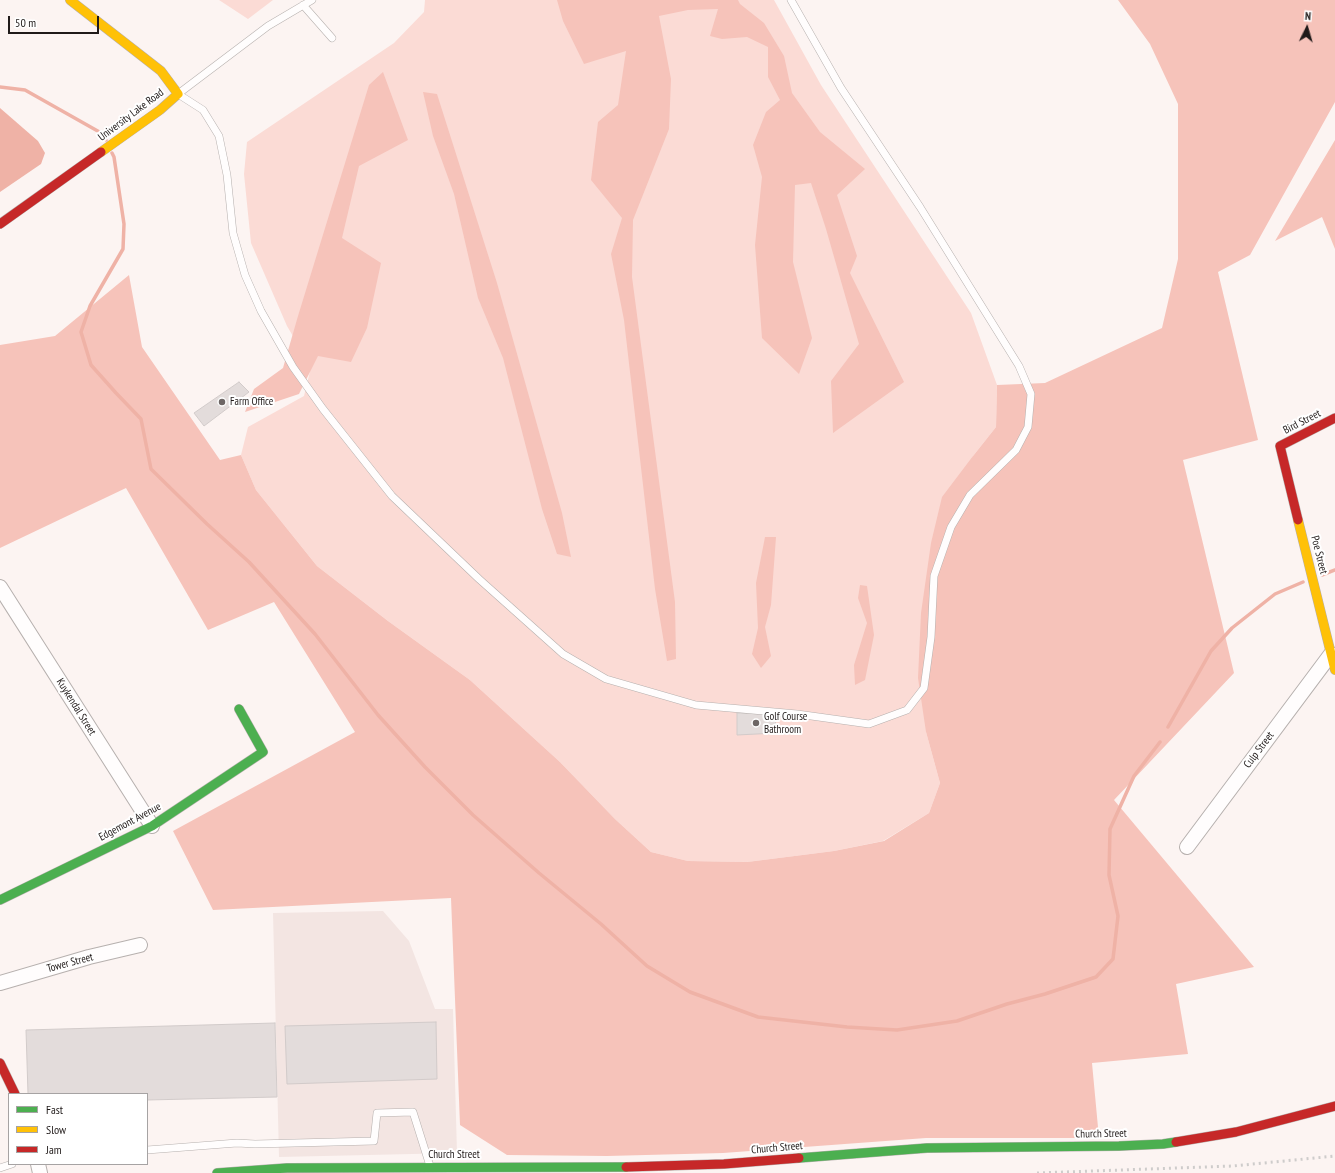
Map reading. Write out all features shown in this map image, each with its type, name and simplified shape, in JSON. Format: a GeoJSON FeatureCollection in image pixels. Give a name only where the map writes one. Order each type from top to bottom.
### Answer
{"type":"FeatureCollection","features":[{"type":"Feature","properties":{"kind":"street","name":"University Lake Road"},"geometry":{"type":"LineString","coordinates":[[0,224],[160,110],[178,94],[161,71],[70,0]]}},
{"type":"Feature","properties":{"kind":"street","name":"Bird Street"},"geometry":{"type":"LineString","coordinates":[[1280,446],[1335,418]]}},
{"type":"Feature","properties":{"kind":"street","name":"Poe Street"},"geometry":{"type":"LineString","coordinates":[[1280,446],[1335,670]]}},
{"type":"Feature","properties":{"kind":"street","name":"Kuykendal Street"},"geometry":{"type":"LineString","coordinates":[[0,587],[152,826]]}},
{"type":"Feature","properties":{"kind":"street","name":"Culp Street"},"geometry":{"type":"LineString","coordinates":[[1188,847],[1331,654]]}},
{"type":"Feature","properties":{"kind":"street","name":"Edgemont Avenue"},"geometry":{"type":"LineString","coordinates":[[0,900],[152,826],[263,752],[238,709]]}},
{"type":"Feature","properties":{"kind":"street","name":"Tower Street"},"geometry":{"type":"LineString","coordinates":[[0,982],[89,957],[140,945]]}},
{"type":"Feature","properties":{"kind":"street"},"geometry":{"type":"LineString","coordinates":[[0,1063],[15,1093]]}},
{"type":"Feature","properties":{"kind":"street","name":"Church Street"},"geometry":{"type":"LineString","coordinates":[[217,1173],[287,1168],[618,1168],[724,1164],[928,1148],[1119,1146],[1164,1144],[1236,1132],[1335,1106]]}},
{"type":"Feature","properties":{"kind":"lane"},"geometry":{"type":"LineString","coordinates":[[312,0],[268,26],[178,94],[203,110],[219,136],[227,175],[233,234],[245,275],[261,311],[293,367],[323,409],[392,496],[479,579],[563,654],[606,679],[696,705],[797,714],[869,724],[907,710],[924,688],[931,637],[934,576],[951,527],[970,495],[1016,450],[1028,427],[1031,394],[1019,366],[920,207],[841,88],[791,0]]}},
{"type":"Feature","properties":{"kind":"lane"},"geometry":{"type":"LineString","coordinates":[[303,5],[332,38]]}},
{"type":"Feature","properties":{"kind":"lane"},"geometry":{"type":"LineString","coordinates":[[148,1150],[237,1143],[374,1141],[377,1113],[413,1112],[430,1167]]}},
{"type":"Feature","properties":{"kind":"shaded area"},"geometry":{"type":"Polygon","coordinates":[[[219,0],[273,0],[248,19],[219,0]]]}},
{"type":"Feature","properties":{"kind":"shaded area"},"geometry":{"type":"Polygon","coordinates":[[[425,0],[774,0],[821,85],[971,313],[997,385],[996,427],[973,456],[926,732],[940,783],[929,813],[883,841],[834,851],[747,862],[688,861],[651,852],[615,819],[560,762],[470,680],[388,621],[317,566],[256,490],[241,455],[248,427],[304,396],[311,367],[287,326],[251,243],[244,174],[247,142],[394,43],[424,12],[425,0]]]}},
{"type":"Feature","properties":{"kind":"shaded area"},"geometry":{"type":"Polygon","coordinates":[[[557,0],[738,0],[740,4],[764,23],[784,56],[792,93],[820,132],[865,169],[837,195],[857,256],[850,273],[904,382],[833,433],[831,381],[859,344],[826,229],[811,183],[795,185],[793,262],[812,338],[799,374],[762,338],[755,245],[762,177],[753,145],[766,112],[780,100],[768,77],[768,47],[747,37],[722,39],[710,36],[718,9],[688,10],[659,16],[671,79],[669,129],[633,220],[632,277],[675,602],[676,659],[667,661],[655,589],[624,320],[611,254],[622,218],[591,180],[598,122],[618,105],[626,51],[584,64],[563,21],[557,0]]]}},
{"type":"Feature","properties":{"kind":"shaded area"},"geometry":{"type":"Polygon","coordinates":[[[1118,0],[1335,0],[1335,102],[1250,255],[1218,272],[1258,440],[1183,460],[1234,673],[1114,800],[1254,967],[1176,984],[1188,1054],[1092,1063],[1099,1138],[926,1138],[723,1153],[607,1156],[507,1155],[460,1125],[451,898],[213,910],[173,831],[355,732],[274,602],[208,630],[126,488],[0,548],[0,345],[55,336],[129,275],[142,347],[220,460],[241,455],[256,490],[317,566],[388,621],[470,680],[560,762],[615,819],[651,852],[688,861],[747,862],[834,851],[884,841],[929,813],[940,783],[926,732],[918,678],[921,613],[931,543],[942,497],[996,427],[997,385],[1045,383],[1162,328],[1178,259],[1178,104],[1150,44],[1118,0]]]}},
{"type":"Feature","properties":{"kind":"shaded area"},"geometry":{"type":"Polygon","coordinates":[[[383,72],[408,140],[359,166],[342,238],[381,263],[367,328],[351,362],[318,356],[299,394],[245,412],[254,389],[283,368],[369,85],[383,72]]]}},
{"type":"Feature","properties":{"kind":"shaded area"},"geometry":{"type":"Polygon","coordinates":[[[423,92],[437,94],[497,283],[562,513],[571,557],[557,554],[542,509],[503,358],[478,298],[454,194],[433,136],[423,92]]]}},
{"type":"Feature","properties":{"kind":"shaded area"},"geometry":{"type":"Polygon","coordinates":[[[0,108],[38,141],[45,153],[41,164],[0,192],[0,108]]]}},
{"type":"Feature","properties":{"kind":"shaded area"},"geometry":{"type":"Polygon","coordinates":[[[1335,140],[1335,249],[1322,217],[1275,241],[1335,140]]]}},
{"type":"Feature","properties":{"kind":"shaded area"},"geometry":{"type":"Polygon","coordinates":[[[765,537],[776,537],[771,605],[765,627],[771,656],[761,668],[752,654],[758,628],[756,583],[765,537]]]}},
{"type":"Feature","properties":{"kind":"shaded area"},"geometry":{"type":"Polygon","coordinates":[[[860,585],[867,586],[874,635],[865,680],[855,685],[854,665],[867,623],[858,598],[860,585]]]}},
{"type":"Feature","properties":{"kind":"shaded area"},"geometry":{"type":"Polygon","coordinates":[[[383,911],[409,941],[435,1009],[453,1009],[457,1153],[279,1157],[273,913],[383,911]]]}},
{"type":"Feature","properties":{"kind":"building","name":"Farm Office"},"geometry":{"type":"Polygon","coordinates":[[[239,382],[249,392],[204,426],[194,413],[239,382]]]}},
{"type":"Feature","properties":{"kind":"building","name":"Golf Course Bathroom"},"geometry":{"type":"Polygon","coordinates":[[[737,713],[775,713],[776,733],[737,735],[737,713]]]}},
{"type":"Feature","properties":{"kind":"building"},"geometry":{"type":"Polygon","coordinates":[[[436,1022],[437,1079],[287,1084],[285,1026],[436,1022]]]}},
{"type":"Feature","properties":{"kind":"building"},"geometry":{"type":"Polygon","coordinates":[[[275,1023],[277,1097],[148,1100],[148,1093],[28,1093],[26,1030],[275,1023]]]}},
{"type":"Feature","properties":{"kind":"waterway"},"geometry":{"type":"LineString","coordinates":[[0,87],[25,90],[103,134],[106,140]]}},
{"type":"Feature","properties":{"kind":"waterway"},"geometry":{"type":"LineString","coordinates":[[112,153],[114,157],[124,224],[123,249],[90,306],[81,332],[91,365],[141,419],[151,469],[207,524],[249,562],[315,634],[378,715],[425,767],[473,815],[539,873],[601,924],[647,966],[690,992],[758,1017],[847,1027],[897,1030],[957,1021],[1096,977],[1113,959],[1118,916],[1109,875],[1110,829],[1134,776],[1160,742]]}},
{"type":"Feature","properties":{"kind":"waterway"},"geometry":{"type":"LineString","coordinates":[[1322,575],[1335,570]]}},
{"type":"Feature","properties":{"kind":"waterway"},"geometry":{"type":"LineString","coordinates":[[1168,727],[1211,651],[1232,628],[1275,594],[1303,582]]}},
{"type":"Feature","properties":{"kind":"railway"},"geometry":{"type":"LineString","coordinates":[[1037,1173],[1233,1166],[1335,1156]]}},
{"type":"Feature","properties":{"kind":"traffic: fast"},"geometry":{"type":"LineString","coordinates":[[0,900],[152,826],[263,752],[239,709]]}},
{"type":"Feature","properties":{"kind":"traffic: fast"},"geometry":{"type":"LineString","coordinates":[[799,1158],[927,1148],[1119,1146],[1176,1142]]}},
{"type":"Feature","properties":{"kind":"traffic: fast"},"geometry":{"type":"LineString","coordinates":[[217,1173],[287,1168],[626,1167]]}},
{"type":"Feature","properties":{"kind":"traffic: slow"},"geometry":{"type":"LineString","coordinates":[[70,0],[161,71],[178,94],[160,110],[101,152]]}},
{"type":"Feature","properties":{"kind":"traffic: slow"},"geometry":{"type":"LineString","coordinates":[[1298,520],[1335,670]]}},
{"type":"Feature","properties":{"kind":"traffic: jam"},"geometry":{"type":"LineString","coordinates":[[0,224],[101,152]]}},
{"type":"Feature","properties":{"kind":"traffic: jam"},"geometry":{"type":"LineString","coordinates":[[1298,520],[1280,446],[1335,418]]}},
{"type":"Feature","properties":{"kind":"traffic: jam"},"geometry":{"type":"LineString","coordinates":[[0,1063],[15,1093]]}},
{"type":"Feature","properties":{"kind":"traffic: jam"},"geometry":{"type":"LineString","coordinates":[[1176,1142],[1236,1132],[1335,1106]]}},
{"type":"Feature","properties":{"kind":"traffic: jam"},"geometry":{"type":"LineString","coordinates":[[626,1167],[724,1164],[799,1158]]}},
{"type":"Feature","properties":{"kind":"place","name":"Farm Office"},"geometry":{"type":"Point","coordinates":[222,402]}},
{"type":"Feature","properties":{"kind":"place","name":"Golf Course Bathroom"},"geometry":{"type":"Point","coordinates":[756,723]}}]}
